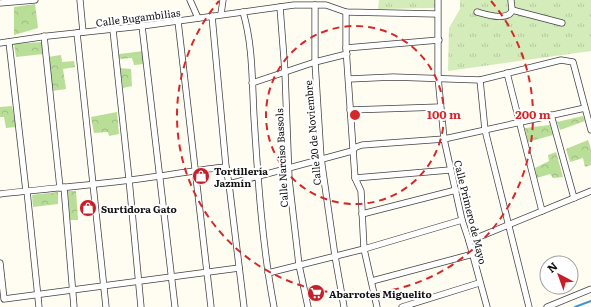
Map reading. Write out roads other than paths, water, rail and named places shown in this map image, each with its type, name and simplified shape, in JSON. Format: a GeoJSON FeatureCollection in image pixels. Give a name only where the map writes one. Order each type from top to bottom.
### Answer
{"type":"FeatureCollection","features":[{"type":"Feature","properties":{"kind":"street"},"geometry":{"type":"LineString","coordinates":[[0,3],[7,1],[35,0]]}},
{"type":"Feature","properties":{"kind":"street"},"geometry":{"type":"LineString","coordinates":[[80,0],[83,32]]}},
{"type":"Feature","properties":{"kind":"street"},"geometry":{"type":"LineString","coordinates":[[190,0],[198,18]]}},
{"type":"Feature","properties":{"kind":"street"},"geometry":{"type":"LineString","coordinates":[[221,14],[223,0]]}},
{"type":"Feature","properties":{"kind":"street","name":"Calle Primero de Mayo"},"geometry":{"type":"LineString","coordinates":[[438,0],[438,78],[444,139],[462,220],[487,307]]}},
{"type":"Feature","properties":{"kind":"street"},"geometry":{"type":"LineString","coordinates":[[477,12],[502,17],[510,14],[512,10],[511,0]]}},
{"type":"Feature","properties":{"kind":"street","name":"Calle Bugambilias"},"geometry":{"type":"LineString","coordinates":[[0,43],[44,36],[113,30],[178,22],[221,14],[294,5],[315,5],[326,2],[346,12],[437,14]]}},
{"type":"Feature","properties":{"kind":"street","name":"Calle 20 de Noviembre"},"geometry":{"type":"LineString","coordinates":[[315,5],[315,62],[321,158],[344,307]]}},
{"type":"Feature","properties":{"kind":"street","name":"Calle Narciso Bassols"},"geometry":{"type":"LineString","coordinates":[[280,7],[285,72],[289,179],[299,265],[308,307]]}},
{"type":"Feature","properties":{"kind":"street"},"geometry":{"type":"LineString","coordinates":[[512,10],[562,23]]}},
{"type":"Feature","properties":{"kind":"street"},"geometry":{"type":"LineString","coordinates":[[243,12],[248,36],[258,176],[268,273],[274,307]]}},
{"type":"Feature","properties":{"kind":"street"},"geometry":{"type":"LineString","coordinates":[[346,12],[346,51],[349,79],[352,150],[355,178],[361,191],[364,249],[377,307]]}},
{"type":"Feature","properties":{"kind":"street"},"geometry":{"type":"LineString","coordinates":[[212,16],[226,167],[230,184],[244,307]]}},
{"type":"Feature","properties":{"kind":"street"},"geometry":{"type":"LineString","coordinates":[[178,22],[211,307]]}},
{"type":"Feature","properties":{"kind":"street"},"geometry":{"type":"LineString","coordinates":[[142,26],[175,307]]}},
{"type":"Feature","properties":{"kind":"street"},"geometry":{"type":"LineString","coordinates":[[113,30],[129,179],[140,307]]}},
{"type":"Feature","properties":{"kind":"street"},"geometry":{"type":"LineString","coordinates":[[77,33],[106,307]]}},
{"type":"Feature","properties":{"kind":"street"},"geometry":{"type":"LineString","coordinates":[[44,36],[74,307]]}},
{"type":"Feature","properties":{"kind":"street"},"geometry":{"type":"LineString","coordinates":[[252,83],[346,51],[438,40]]}},
{"type":"Feature","properties":{"kind":"street"},"geometry":{"type":"LineString","coordinates":[[9,42],[39,307]]}},
{"type":"Feature","properties":{"kind":"street"},"geometry":{"type":"LineString","coordinates":[[349,79],[393,77],[480,80],[507,72],[561,60],[573,62],[591,130]]}},
{"type":"Feature","properties":{"kind":"street"},"geometry":{"type":"LineString","coordinates":[[507,72],[542,211]]}},
{"type":"Feature","properties":{"kind":"street"},"geometry":{"type":"LineString","coordinates":[[480,80],[485,130],[503,197],[508,225],[529,307]]}},
{"type":"Feature","properties":{"kind":"street"},"geometry":{"type":"LineString","coordinates":[[350,110],[440,107]]}},
{"type":"Feature","properties":{"kind":"street"},"geometry":{"type":"LineString","coordinates":[[230,184],[352,150],[362,145],[444,139],[585,108]]}},
{"type":"Feature","properties":{"kind":"street"},"geometry":{"type":"LineString","coordinates":[[551,115],[574,198]]}},
{"type":"Feature","properties":{"kind":"street"},"geometry":{"type":"LineString","coordinates":[[0,194],[62,188],[226,167]]}},
{"type":"Feature","properties":{"kind":"street"},"geometry":{"type":"LineString","coordinates":[[355,178],[450,170]]}},
{"type":"Feature","properties":{"kind":"street"},"geometry":{"type":"LineString","coordinates":[[362,214],[456,190]]}},
{"type":"Feature","properties":{"kind":"street"},"geometry":{"type":"LineString","coordinates":[[469,241],[591,191]]}},
{"type":"Feature","properties":{"kind":"street"},"geometry":{"type":"LineString","coordinates":[[268,273],[364,249],[462,220]]}},
{"type":"Feature","properties":{"kind":"street"},"geometry":{"type":"LineString","coordinates":[[372,281],[472,254]]}},
{"type":"Feature","properties":{"kind":"street"},"geometry":{"type":"LineString","coordinates":[[0,263],[4,299],[239,268]]}},
{"type":"Feature","properties":{"kind":"street"},"geometry":{"type":"LineString","coordinates":[[402,307],[479,282]]}},
{"type":"Feature","properties":{"kind":"street"},"geometry":{"type":"LineString","coordinates":[[548,307],[591,289]]}},
{"type":"Feature","properties":{"kind":"waterway"},"geometry":{"type":"LineString","coordinates":[[575,307],[591,301]]}},
{"type":"Feature","properties":{"kind":"place","name":"Tortillería Jazmín"},"geometry":{"type":"Point","coordinates":[201,176]}},
{"type":"Feature","properties":{"kind":"place","name":"Surtidora Gato"},"geometry":{"type":"Point","coordinates":[88,208]}},
{"type":"Feature","properties":{"kind":"place","name":"Abarrotes Miguelito"},"geometry":{"type":"Point","coordinates":[316,293]}}]}
